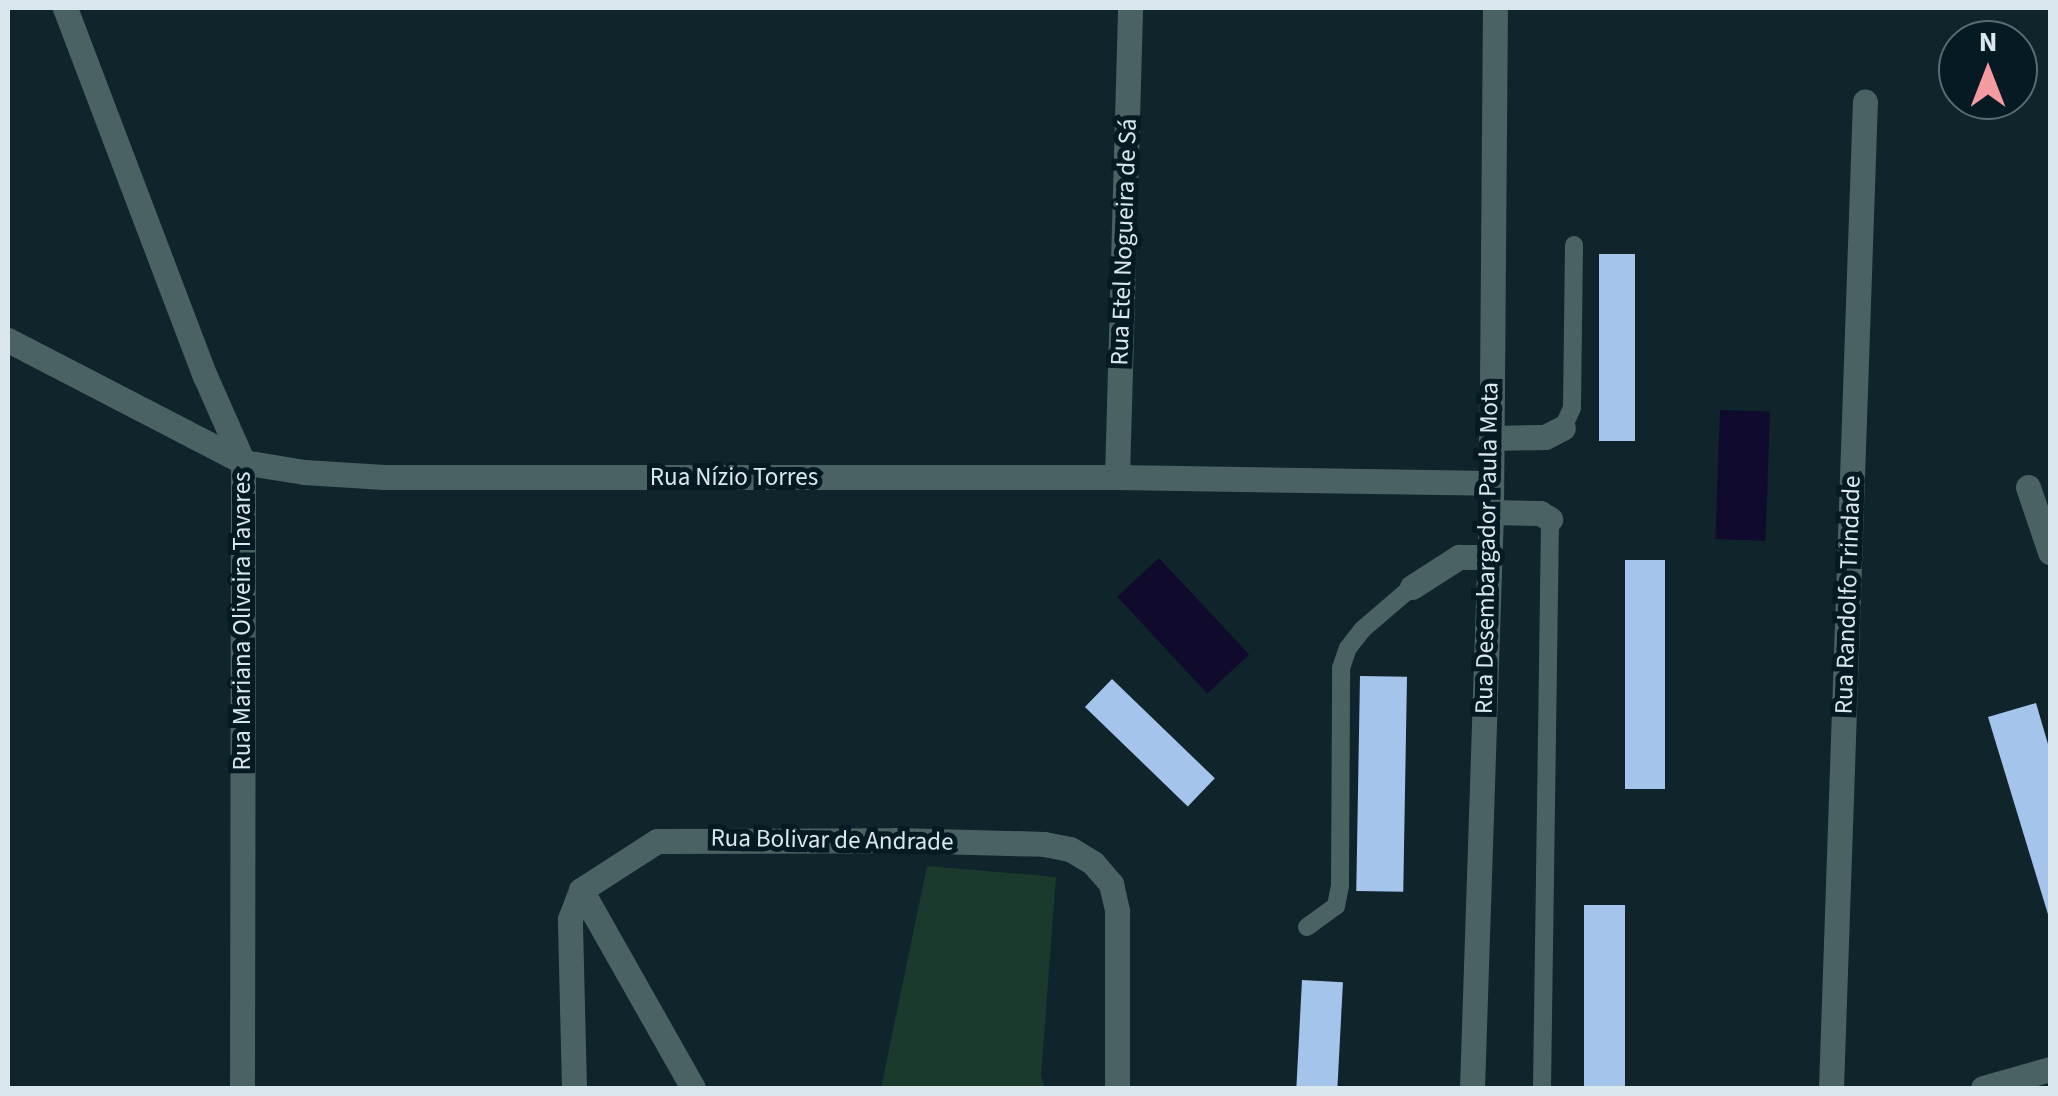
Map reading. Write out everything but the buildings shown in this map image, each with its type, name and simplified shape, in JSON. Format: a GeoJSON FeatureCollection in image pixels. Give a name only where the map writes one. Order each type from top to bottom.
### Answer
{"type":"FeatureCollection","features":[{"type":"Feature","properties":{"kind":"street","name":"Rua Mariana Oliveira Tavares"},"geometry":{"type":"LineString","coordinates":[[66,8],[205,376],[243,462],[242,1088]]}},
{"type":"Feature","properties":{"kind":"street","name":"Rua Etel Nogueira de Sá"},"geometry":{"type":"LineString","coordinates":[[1116,477],[1130,8]]}},
{"type":"Feature","properties":{"kind":"street","name":"Rua Desembargador Paula Mota"},"geometry":{"type":"LineString","coordinates":[[1472,1088],[1491,512],[1495,8]]}},
{"type":"Feature","properties":{"kind":"street","name":"Rua Randolfo Trindade"},"geometry":{"type":"LineString","coordinates":[[1831,1088],[1866,102]]}},
{"type":"Feature","properties":{"kind":"street","name":"Rua Nízio Torres"},"geometry":{"type":"LineString","coordinates":[[8,340],[243,462],[384,477],[1116,477],[1491,483]]}},
{"type":"Feature","properties":{"kind":"street"},"geometry":{"type":"LineString","coordinates":[[1491,438],[1546,437],[1563,428]]}},
{"type":"Feature","properties":{"kind":"street"},"geometry":{"type":"LineString","coordinates":[[2028,486],[2050,552]]}},
{"type":"Feature","properties":{"kind":"street"},"geometry":{"type":"LineString","coordinates":[[1491,512],[1540,513],[1550,518]]}},
{"type":"Feature","properties":{"kind":"street"},"geometry":{"type":"LineString","coordinates":[[1412,587],[1459,557],[1488,558]]}},
{"type":"Feature","properties":{"kind":"street","name":"Rua Bolivar de Andrade"},"geometry":{"type":"LineString","coordinates":[[581,890],[658,841],[1044,844],[1070,850],[1093,863],[1110,884],[1116,911],[1116,1088]]}},
{"type":"Feature","properties":{"kind":"street"},"geometry":{"type":"LineString","coordinates":[[574,1088],[570,919],[581,890]]}},
{"type":"Feature","properties":{"kind":"street"},"geometry":{"type":"LineString","coordinates":[[581,890],[692,1088]]}},
{"type":"Feature","properties":{"kind":"street"},"geometry":{"type":"LineString","coordinates":[[1983,1088],[2050,1069]]}},
{"type":"Feature","properties":{"kind":"lane"},"geometry":{"type":"LineString","coordinates":[[1563,428],[1572,408],[1574,245]]}},
{"type":"Feature","properties":{"kind":"lane"},"geometry":{"type":"LineString","coordinates":[[1542,1088],[1550,518]]}},
{"type":"Feature","properties":{"kind":"lane"},"geometry":{"type":"LineString","coordinates":[[1308,927],[1336,906],[1340,886],[1341,668],[1348,648],[1363,630],[1412,587]]}},
{"type":"Feature","properties":{"kind":"green space"},"geometry":{"type":"Polygon","coordinates":[[[927,866],[1056,877],[1041,1076],[1045,1088],[881,1088],[927,866]]]}},
{"type":"Feature","properties":{"kind":"shaded area"},"geometry":{"type":"Polygon","coordinates":[[[1720,410],[1770,412],[1765,541],[1715,539],[1720,410]]]}},
{"type":"Feature","properties":{"kind":"shaded area"},"geometry":{"type":"Polygon","coordinates":[[[1159,558],[1249,655],[1207,693],[1117,597],[1159,558]]]}}]}
